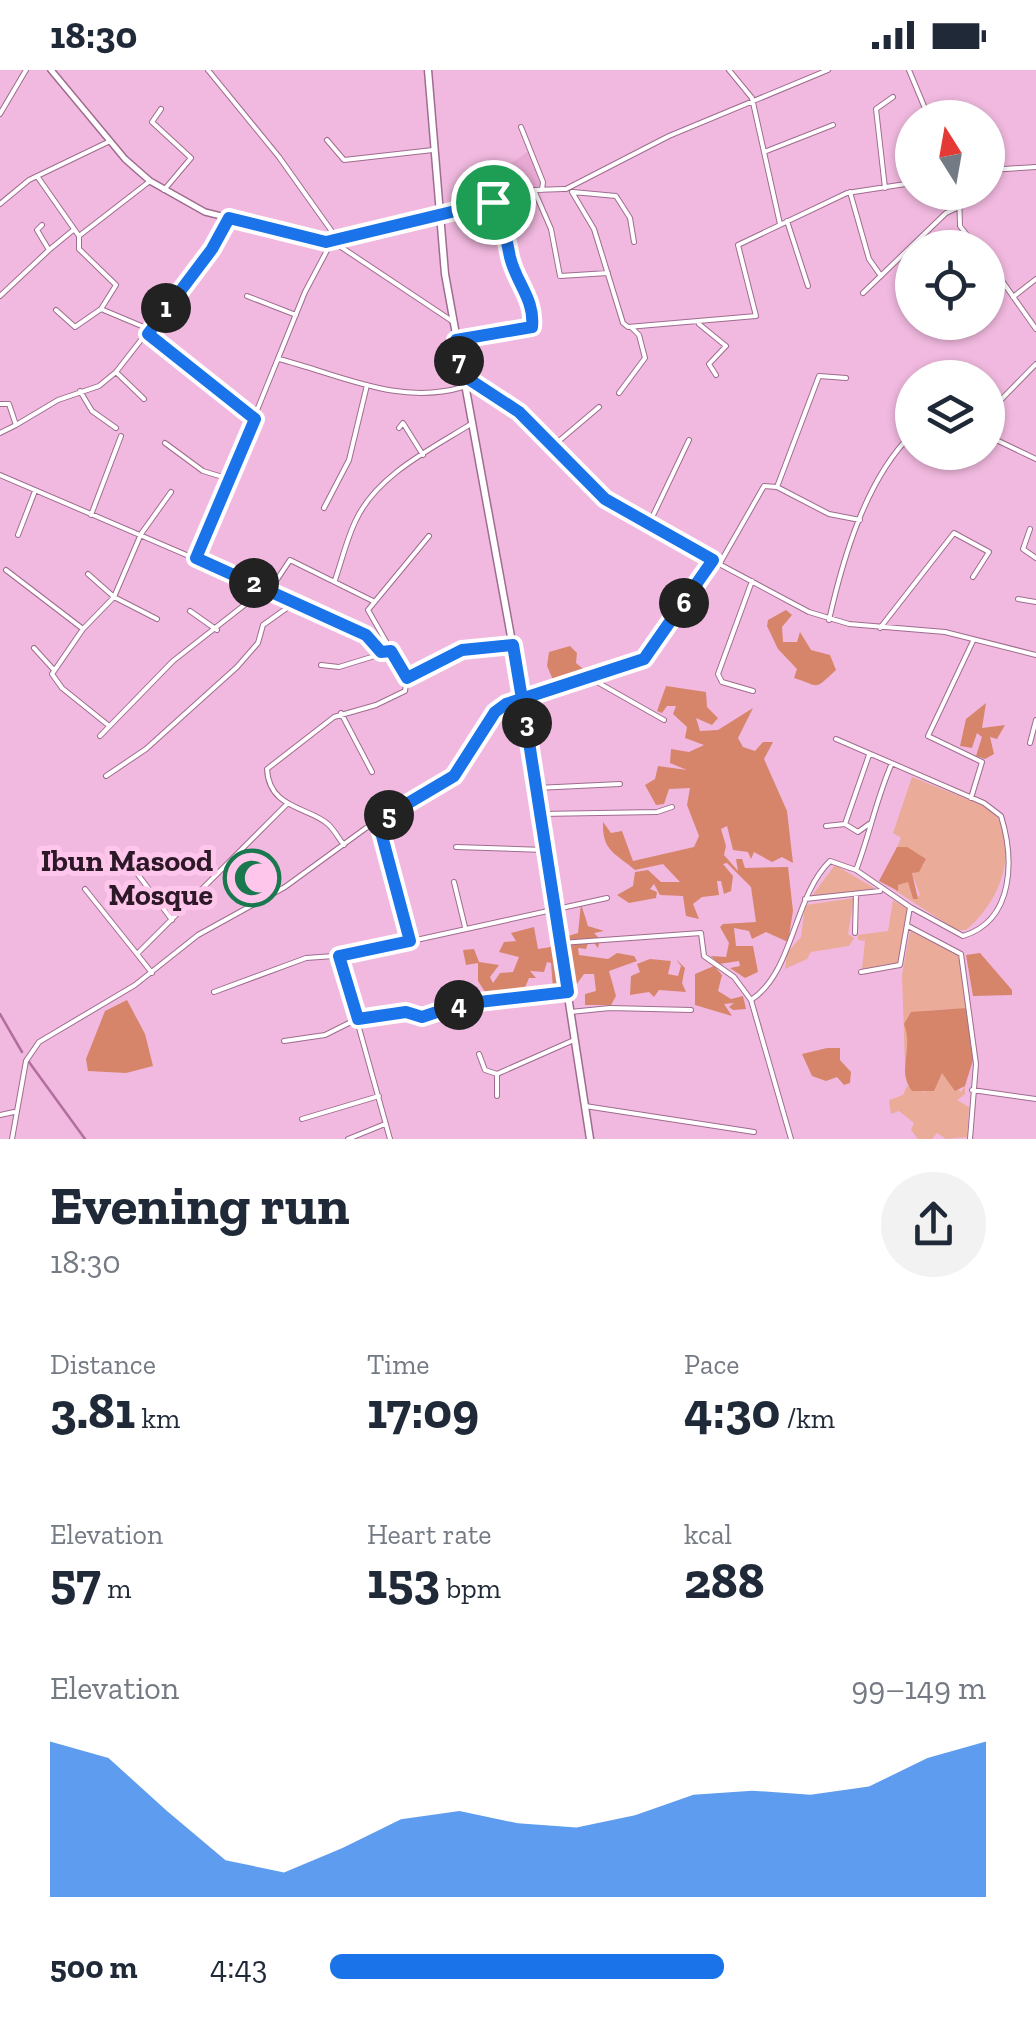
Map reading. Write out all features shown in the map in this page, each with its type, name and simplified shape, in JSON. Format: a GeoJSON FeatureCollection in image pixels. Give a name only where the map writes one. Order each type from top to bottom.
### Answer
{"type":"FeatureCollection","features":[{"type":"Feature","properties":{"kind":"main road"},"geometry":{"type":"LineString","coordinates":[[428,70],[438,215],[452,321],[522,697],[590,1139]]}},
{"type":"Feature","properties":{"kind":"street"},"geometry":{"type":"LineString","coordinates":[[0,114],[26,70]]}},
{"type":"Feature","properties":{"kind":"street"},"geometry":{"type":"LineString","coordinates":[[50,70],[108,142],[164,190],[205,212],[335,241],[452,321]]}},
{"type":"Feature","properties":{"kind":"street"},"geometry":{"type":"LineString","coordinates":[[208,70],[280,157],[335,241]]}},
{"type":"Feature","properties":{"kind":"street"},"geometry":{"type":"LineString","coordinates":[[729,70],[753,102],[780,224]]}},
{"type":"Feature","properties":{"kind":"street"},"geometry":{"type":"LineString","coordinates":[[569,191],[669,136],[828,70]]}},
{"type":"Feature","properties":{"kind":"street"},"geometry":{"type":"LineString","coordinates":[[910,70],[922,100]]}},
{"type":"Feature","properties":{"kind":"street"},"geometry":{"type":"LineString","coordinates":[[885,188],[876,109],[893,97]]}},
{"type":"Feature","properties":{"kind":"street"},"geometry":{"type":"LineString","coordinates":[[161,109],[152,122],[191,158],[164,190]]}},
{"type":"Feature","properties":{"kind":"street"},"geometry":{"type":"LineString","coordinates":[[764,152],[833,124]]}},
{"type":"Feature","properties":{"kind":"street"},"geometry":{"type":"LineString","coordinates":[[521,127],[540,171],[542,190]]}},
{"type":"Feature","properties":{"kind":"street"},"geometry":{"type":"LineString","coordinates":[[327,140],[344,160],[433,150]]}},
{"type":"Feature","properties":{"kind":"street"},"geometry":{"type":"LineString","coordinates":[[0,204],[37,176],[108,142]]}},
{"type":"Feature","properties":{"kind":"street"},"geometry":{"type":"LineString","coordinates":[[1005,170],[1036,167]]}},
{"type":"Feature","properties":{"kind":"street"},"geometry":{"type":"LineString","coordinates":[[37,176],[79,236],[80,248],[116,286],[101,309],[74,326],[56,310]]}},
{"type":"Feature","properties":{"kind":"street"},"geometry":{"type":"LineString","coordinates":[[79,236],[150,181]]}},
{"type":"Feature","properties":{"kind":"street"},"geometry":{"type":"LineString","coordinates":[[569,191],[594,229],[622,324],[631,327],[756,316],[737,246],[850,192],[895,186]]}},
{"type":"Feature","properties":{"kind":"street"},"geometry":{"type":"LineString","coordinates":[[534,190],[552,229],[560,276],[608,273]]}},
{"type":"Feature","properties":{"kind":"street"},"geometry":{"type":"LineString","coordinates":[[196,558],[296,314],[335,241],[542,190],[612,192],[630,218],[634,242]]}},
{"type":"Feature","properties":{"kind":"street"},"geometry":{"type":"LineString","coordinates":[[0,191],[7,197]]}},
{"type":"Feature","properties":{"kind":"street"},"geometry":{"type":"LineString","coordinates":[[850,192],[870,259],[881,276]]}},
{"type":"Feature","properties":{"kind":"street"},"geometry":{"type":"LineString","coordinates":[[456,340],[532,327],[531,302],[513,265],[507,232],[493,202]]}},
{"type":"Feature","properties":{"kind":"street"},"geometry":{"type":"LineString","coordinates":[[863,293],[953,210]]}},
{"type":"Feature","properties":{"kind":"street"},"geometry":{"type":"LineString","coordinates":[[0,433],[80,391],[95,388],[116,372],[212,249],[229,218]]}},
{"type":"Feature","properties":{"kind":"street"},"geometry":{"type":"LineString","coordinates":[[787,221],[808,286]]}},
{"type":"Feature","properties":{"kind":"street"},"geometry":{"type":"LineString","coordinates":[[42,225],[37,230],[49,250]]}},
{"type":"Feature","properties":{"kind":"street"},"geometry":{"type":"LineString","coordinates":[[0,296],[73,230]]}},
{"type":"Feature","properties":{"kind":"street"},"geometry":{"type":"LineString","coordinates":[[1013,297],[1036,279]]}},
{"type":"Feature","properties":{"kind":"street"},"geometry":{"type":"LineString","coordinates":[[1005,286],[1036,329]]}},
{"type":"Feature","properties":{"kind":"street"},"geometry":{"type":"LineString","coordinates":[[247,296],[296,314]]}},
{"type":"Feature","properties":{"kind":"street"},"geometry":{"type":"LineString","coordinates":[[101,309],[150,332],[255,419]]}},
{"type":"Feature","properties":{"kind":"street"},"geometry":{"type":"LineString","coordinates":[[699,324],[726,346],[708,364],[716,375]]}},
{"type":"Feature","properties":{"kind":"street"},"geometry":{"type":"LineString","coordinates":[[619,393],[645,358],[639,335],[631,327]]}},
{"type":"Feature","properties":{"kind":"street"},"geometry":{"type":"LineString","coordinates":[[279,359],[413,396],[463,386]]}},
{"type":"Feature","properties":{"kind":"street"},"geometry":{"type":"LineString","coordinates":[[1005,396],[1036,364]]}},
{"type":"Feature","properties":{"kind":"street"},"geometry":{"type":"LineString","coordinates":[[116,372],[144,398]]}},
{"type":"Feature","properties":{"kind":"street"},"geometry":{"type":"LineString","coordinates":[[461,374],[519,412],[605,499],[648,526],[829,620],[880,628],[922,629],[1036,655]]}},
{"type":"Feature","properties":{"kind":"street"},"geometry":{"type":"LineString","coordinates":[[777,487],[819,376],[846,378]]}},
{"type":"Feature","properties":{"kind":"street"},"geometry":{"type":"LineString","coordinates":[[324,508],[349,460],[367,385]]}},
{"type":"Feature","properties":{"kind":"street"},"geometry":{"type":"LineString","coordinates":[[80,391],[92,411],[116,428]]}},
{"type":"Feature","properties":{"kind":"street"},"geometry":{"type":"LineString","coordinates":[[0,404],[9,405],[16,425]]}},
{"type":"Feature","properties":{"kind":"street"},"geometry":{"type":"LineString","coordinates":[[553,446],[599,407]]}},
{"type":"Feature","properties":{"kind":"street"},"geometry":{"type":"LineString","coordinates":[[399,428],[403,423],[409,426],[423,455]]}},
{"type":"Feature","properties":{"kind":"street"},"geometry":{"type":"LineString","coordinates":[[335,580],[355,521],[369,499],[423,455],[471,424]]}},
{"type":"Feature","properties":{"kind":"street"},"geometry":{"type":"LineString","coordinates":[[92,515],[121,436]]}},
{"type":"Feature","properties":{"kind":"street"},"geometry":{"type":"LineString","coordinates":[[648,526],[690,440]]}},
{"type":"Feature","properties":{"kind":"street"},"geometry":{"type":"LineString","coordinates":[[165,443],[203,471],[230,480]]}},
{"type":"Feature","properties":{"kind":"street"},"geometry":{"type":"LineString","coordinates":[[1005,444],[1036,459]]}},
{"type":"Feature","properties":{"kind":"street"},"geometry":{"type":"LineString","coordinates":[[829,620],[843,563],[883,472],[895,456]]}},
{"type":"Feature","properties":{"kind":"street"},"geometry":{"type":"LineString","coordinates":[[0,476],[268,589],[366,635],[381,652]]}},
{"type":"Feature","properties":{"kind":"street"},"geometry":{"type":"LineString","coordinates":[[720,564],[764,486],[777,487],[829,514],[862,521]]}},
{"type":"Feature","properties":{"kind":"street"},"geometry":{"type":"LineString","coordinates":[[18,535],[35,491]]}},
{"type":"Feature","properties":{"kind":"street"},"geometry":{"type":"LineString","coordinates":[[108,725],[52,678],[54,670],[114,597],[141,534],[171,492]]}},
{"type":"Feature","properties":{"kind":"street"},"geometry":{"type":"LineString","coordinates":[[1030,529],[1023,549],[1036,558]]}},
{"type":"Feature","properties":{"kind":"street"},"geometry":{"type":"LineString","coordinates":[[880,628],[954,533],[989,552],[973,577]]}},
{"type":"Feature","properties":{"kind":"street"},"geometry":{"type":"LineString","coordinates":[[344,846],[327,822],[288,803],[270,782],[270,762],[341,713],[398,697],[405,691],[407,678],[369,614],[373,602],[429,536]]}},
{"type":"Feature","properties":{"kind":"street"},"geometry":{"type":"LineString","coordinates":[[100,736],[173,661],[268,589],[290,560],[373,602]]}},
{"type":"Feature","properties":{"kind":"street"},"geometry":{"type":"LineString","coordinates":[[12,1139],[26,1060],[34,1047],[152,973],[198,935],[285,887],[378,821],[448,782],[495,712],[522,697],[648,656],[713,560]]}},
{"type":"Feature","properties":{"kind":"street"},"geometry":{"type":"LineString","coordinates":[[6,570],[84,629]]}},
{"type":"Feature","properties":{"kind":"street"},"geometry":{"type":"LineString","coordinates":[[88,574],[114,597],[157,619]]}},
{"type":"Feature","properties":{"kind":"street"},"geometry":{"type":"LineString","coordinates":[[752,581],[718,674],[722,682],[753,691]]}},
{"type":"Feature","properties":{"kind":"street"},"geometry":{"type":"LineString","coordinates":[[1018,599],[1036,602]]}},
{"type":"Feature","properties":{"kind":"street"},"geometry":{"type":"LineString","coordinates":[[106,776],[146,749],[237,666],[258,643],[263,625],[294,602]]}},
{"type":"Feature","properties":{"kind":"street"},"geometry":{"type":"LineString","coordinates":[[190,611],[217,630]]}},
{"type":"Feature","properties":{"kind":"street"},"geometry":{"type":"LineString","coordinates":[[970,798],[982,762],[928,736],[974,639]]}},
{"type":"Feature","properties":{"kind":"street"},"geometry":{"type":"LineString","coordinates":[[407,678],[462,650],[513,645]]}},
{"type":"Feature","properties":{"kind":"street"},"geometry":{"type":"LineString","coordinates":[[34,648],[54,670]]}},
{"type":"Feature","properties":{"kind":"street"},"geometry":{"type":"LineString","coordinates":[[321,665],[340,667],[391,651]]}},
{"type":"Feature","properties":{"kind":"street"},"geometry":{"type":"LineString","coordinates":[[590,678],[664,720]]}},
{"type":"Feature","properties":{"kind":"street"},"geometry":{"type":"LineString","coordinates":[[341,713],[372,772]]}},
{"type":"Feature","properties":{"kind":"street"},"geometry":{"type":"LineString","coordinates":[[1030,743],[1036,720]]}},
{"type":"Feature","properties":{"kind":"street"},"geometry":{"type":"LineString","coordinates":[[751,1000],[785,952],[805,899],[827,863],[834,861],[856,870],[882,890],[963,936],[978,929],[1002,902],[1010,877],[1004,822],[998,810],[836,738]]}},
{"type":"Feature","properties":{"kind":"street"},"geometry":{"type":"LineString","coordinates":[[845,824],[869,755]]}},
{"type":"Feature","properties":{"kind":"street"},"geometry":{"type":"LineString","coordinates":[[856,870],[892,763]]}},
{"type":"Feature","properties":{"kind":"street"},"geometry":{"type":"LineString","coordinates":[[536,788],[620,784]]}},
{"type":"Feature","properties":{"kind":"street"},"geometry":{"type":"LineString","coordinates":[[136,954],[288,803]]}},
{"type":"Feature","properties":{"kind":"street"},"geometry":{"type":"LineString","coordinates":[[540,814],[657,812],[672,807]]}},
{"type":"Feature","properties":{"kind":"street"},"geometry":{"type":"LineString","coordinates":[[378,821],[410,941]]}},
{"type":"Feature","properties":{"kind":"street"},"geometry":{"type":"LineString","coordinates":[[826,826],[845,824],[858,832],[870,823]]}},
{"type":"Feature","properties":{"kind":"street"},"geometry":{"type":"LineString","coordinates":[[456,847],[546,850]]}},
{"type":"Feature","properties":{"kind":"street"},"geometry":{"type":"LineString","coordinates":[[133,868],[172,920]]}},
{"type":"Feature","properties":{"kind":"street"},"geometry":{"type":"LineString","coordinates":[[454,882],[465,927]]}},
{"type":"Feature","properties":{"kind":"street"},"geometry":{"type":"LineString","coordinates":[[84,889],[152,973]]}},
{"type":"Feature","properties":{"kind":"street"},"geometry":{"type":"LineString","coordinates":[[805,899],[882,890]]}},
{"type":"Feature","properties":{"kind":"street"},"geometry":{"type":"LineString","coordinates":[[855,934],[856,894]]}},
{"type":"Feature","properties":{"kind":"street"},"geometry":{"type":"LineString","coordinates":[[214,992],[306,958],[339,956],[555,906],[607,898]]}},
{"type":"Feature","properties":{"kind":"street"},"geometry":{"type":"LineString","coordinates":[[861,972],[900,965],[910,907]]}},
{"type":"Feature","properties":{"kind":"street"},"geometry":{"type":"LineString","coordinates":[[908,926],[961,954],[976,1064],[970,1139]]}},
{"type":"Feature","properties":{"kind":"street"},"geometry":{"type":"LineString","coordinates":[[561,943],[698,932],[704,956],[734,977],[751,1000],[791,1139]]}},
{"type":"Feature","properties":{"kind":"street"},"geometry":{"type":"LineString","coordinates":[[339,956],[390,1139]]}},
{"type":"Feature","properties":{"kind":"street"},"geometry":{"type":"LineString","coordinates":[[284,1041],[325,1034],[358,1019],[406,1012],[422,1017],[461,1004],[568,992]]}},
{"type":"Feature","properties":{"kind":"street"},"geometry":{"type":"LineString","coordinates":[[570,1012],[610,1008],[691,1010]]}},
{"type":"Feature","properties":{"kind":"street"},"geometry":{"type":"LineString","coordinates":[[479,1054],[486,1070],[496,1074],[574,1040]]}},
{"type":"Feature","properties":{"kind":"street"},"geometry":{"type":"LineString","coordinates":[[496,1074],[496,1096]]}},
{"type":"Feature","properties":{"kind":"street"},"geometry":{"type":"LineString","coordinates":[[972,1090],[1036,1098]]}},
{"type":"Feature","properties":{"kind":"street"},"geometry":{"type":"LineString","coordinates":[[302,1119],[379,1096]]}},
{"type":"Feature","properties":{"kind":"street"},"geometry":{"type":"LineString","coordinates":[[585,1106],[754,1132]]}},
{"type":"Feature","properties":{"kind":"street"},"geometry":{"type":"LineString","coordinates":[[0,1115],[14,1112]]}},
{"type":"Feature","properties":{"kind":"street"},"geometry":{"type":"LineString","coordinates":[[348,1139],[386,1124]]}},
{"type":"Feature","properties":{"kind":"shaded area"},"geometry":{"type":"Polygon","coordinates":[[[530,150],[541,187],[514,195],[499,172],[530,150]]]}},
{"type":"Feature","properties":{"kind":"shaded area"},"geometry":{"type":"Polygon","coordinates":[[[786,610],[792,615],[782,627],[783,642],[797,642],[800,632],[811,650],[830,655],[836,670],[819,684],[794,678],[797,669],[778,649],[767,626],[768,620],[786,610]]]}},
{"type":"Feature","properties":{"kind":"shaded area"},"geometry":{"type":"Polygon","coordinates":[[[570,646],[577,653],[576,663],[587,672],[584,677],[554,682],[547,666],[549,652],[570,646]]]}},
{"type":"Feature","properties":{"kind":"shaded area"},"geometry":{"type":"Polygon","coordinates":[[[666,686],[706,692],[707,707],[718,718],[712,725],[696,718],[700,731],[718,730],[753,708],[738,738],[743,747],[755,751],[763,742],[773,742],[764,759],[787,811],[793,863],[782,857],[772,862],[754,852],[751,859],[748,852],[733,850],[727,826],[721,829],[726,846],[724,855],[738,871],[736,859],[742,859],[745,868],[788,867],[793,911],[788,942],[766,932],[752,939],[749,931],[734,928],[736,946],[753,946],[758,972],[745,978],[730,968],[740,966],[739,961],[719,964],[711,956],[726,957],[729,943],[720,927],[723,924],[756,922],[751,887],[727,863],[723,864],[733,876],[731,891],[724,894],[721,881],[717,881],[719,895],[702,897],[693,904],[699,919],[686,916],[683,896],[660,895],[654,884],[650,889],[657,892],[656,898],[629,903],[617,895],[633,886],[635,872],[648,870],[661,882],[680,882],[663,864],[635,870],[608,846],[603,822],[611,833],[622,831],[633,861],[694,847],[699,836],[687,805],[690,788],[669,789],[664,804],[656,805],[645,785],[655,779],[658,766],[687,770],[670,763],[671,749],[689,752],[704,745],[685,738],[687,727],[673,714],[676,706],[667,706],[662,713],[657,711],[666,686]]]}},
{"type":"Feature","properties":{"kind":"shaded area"},"geometry":{"type":"Polygon","coordinates":[[[986,703],[982,728],[1005,725],[997,739],[990,737],[994,754],[985,759],[976,756],[982,737],[977,733],[972,748],[960,746],[966,719],[986,703]]]}},
{"type":"Feature","properties":{"kind":"shaded area"},"geometry":{"type":"Polygon","coordinates":[[[912,777],[992,809],[1001,825],[1006,858],[1003,874],[988,905],[966,930],[956,930],[896,891],[897,885],[908,881],[913,899],[920,895],[912,873],[925,864],[897,847],[901,838],[893,833],[912,777]]]}},
{"type":"Feature","properties":{"kind":"shaded area"},"geometry":{"type":"Polygon","coordinates":[[[897,847],[907,847],[926,859],[919,872],[912,873],[918,899],[913,899],[908,882],[898,885],[898,891],[879,881],[897,847]]]}},
{"type":"Feature","properties":{"kind":"shaded area"},"geometry":{"type":"Polygon","coordinates":[[[835,865],[876,889],[811,897],[835,865]]]}},
{"type":"Feature","properties":{"kind":"shaded area"},"geometry":{"type":"Polygon","coordinates":[[[854,898],[848,934],[854,938],[849,946],[811,952],[807,959],[785,969],[787,953],[801,937],[805,905],[854,898]]]}},
{"type":"Feature","properties":{"kind":"shaded area"},"geometry":{"type":"Polygon","coordinates":[[[893,900],[908,909],[898,963],[862,969],[865,941],[858,940],[858,935],[888,931],[893,900]]]}},
{"type":"Feature","properties":{"kind":"shaded area"},"geometry":{"type":"Polygon","coordinates":[[[581,904],[588,926],[604,931],[594,933],[600,939],[598,948],[590,938],[586,949],[578,948],[579,955],[608,959],[617,953],[634,956],[637,961],[609,971],[616,996],[611,1005],[585,1005],[585,994],[596,991],[594,974],[584,974],[574,988],[565,983],[568,936],[578,933],[581,904]]]}},
{"type":"Feature","properties":{"kind":"shaded area"},"geometry":{"type":"Polygon","coordinates":[[[534,927],[538,949],[557,946],[561,986],[553,988],[551,963],[547,962],[544,972],[530,971],[536,978],[529,978],[521,997],[511,992],[504,999],[489,998],[478,981],[478,963],[466,965],[463,950],[474,949],[479,962],[499,965],[490,977],[493,983],[500,973],[513,972],[519,957],[499,952],[504,942],[516,941],[511,933],[534,927]]]}},
{"type":"Feature","properties":{"kind":"shaded area"},"geometry":{"type":"Polygon","coordinates":[[[910,931],[959,954],[966,1008],[924,1012],[910,1018],[905,1024],[911,1043],[905,1064],[902,975],[910,931]]]}},
{"type":"Feature","properties":{"kind":"shaded area"},"geometry":{"type":"Polygon","coordinates":[[[980,953],[1012,990],[1012,995],[973,996],[966,955],[980,953]]]}},
{"type":"Feature","properties":{"kind":"shaded area"},"geometry":{"type":"Polygon","coordinates":[[[650,959],[671,961],[668,974],[678,976],[681,966],[676,959],[685,968],[682,983],[686,992],[659,990],[654,997],[649,992],[630,995],[631,976],[640,972],[637,964],[650,959]]]}},
{"type":"Feature","properties":{"kind":"shaded area"},"geometry":{"type":"Polygon","coordinates":[[[714,966],[722,975],[718,991],[731,999],[743,996],[746,1009],[733,1010],[729,1007],[734,1003],[724,1004],[732,1016],[695,1005],[695,974],[714,966]]]}},
{"type":"Feature","properties":{"kind":"shaded area"},"geometry":{"type":"Polygon","coordinates":[[[127,1000],[145,1034],[153,1066],[126,1073],[88,1071],[86,1059],[105,1011],[127,1000]]]}},
{"type":"Feature","properties":{"kind":"shaded area"},"geometry":{"type":"Polygon","coordinates":[[[966,1008],[973,1060],[965,1086],[955,1091],[942,1073],[934,1091],[912,1091],[905,1075],[904,1024],[911,1012],[966,1008]]]}},
{"type":"Feature","properties":{"kind":"shaded area"},"geometry":{"type":"Polygon","coordinates":[[[840,1048],[840,1060],[851,1072],[850,1083],[844,1085],[837,1077],[826,1081],[812,1076],[802,1054],[840,1048]]]}},
{"type":"Feature","properties":{"kind":"shaded area"},"geometry":{"type":"Polygon","coordinates":[[[942,1073],[961,1092],[965,1086],[965,1094],[957,1100],[969,1107],[967,1137],[946,1139],[937,1133],[932,1139],[918,1139],[911,1130],[914,1123],[899,1111],[891,1114],[889,1100],[903,1095],[907,1086],[925,1092],[942,1073]]]}},
{"type":"Feature","properties":{"kind":"waterway"},"geometry":{"type":"LineString","coordinates":[[463,212],[474,209]]}},
{"type":"Feature","properties":{"kind":"waterway"},"geometry":{"type":"LineString","coordinates":[[443,216],[460,213]]}},
{"type":"Feature","properties":{"kind":"waterway"},"geometry":{"type":"LineString","coordinates":[[0,1014],[22,1052]]}},
{"type":"Feature","properties":{"kind":"waterway"},"geometry":{"type":"LineString","coordinates":[[29,1062],[85,1139]]}},
{"type":"Feature","properties":{"kind":"place","name":"Ibun Masood Mosque"},"geometry":{"type":"Point","coordinates":[252,878]}},
{"type":"Feature","properties":{"kind":"route"},"geometry":{"type":"LineString","coordinates":[[493,202],[326,242],[229,218],[212,249],[148,334],[255,419],[196,558],[366,635],[381,652],[391,651],[407,678],[462,650],[513,645],[522,697],[568,992],[461,1004],[430,1016],[406,1012],[358,1019],[339,956],[410,941],[389,854],[376,828],[378,821],[454,776],[495,712],[506,704],[515,699],[522,697],[532,696],[590,678],[606,670],[632,665],[644,659],[713,560],[605,499],[519,412],[461,374],[456,340],[532,327],[531,302],[513,265],[507,232],[493,202]]}}]}
